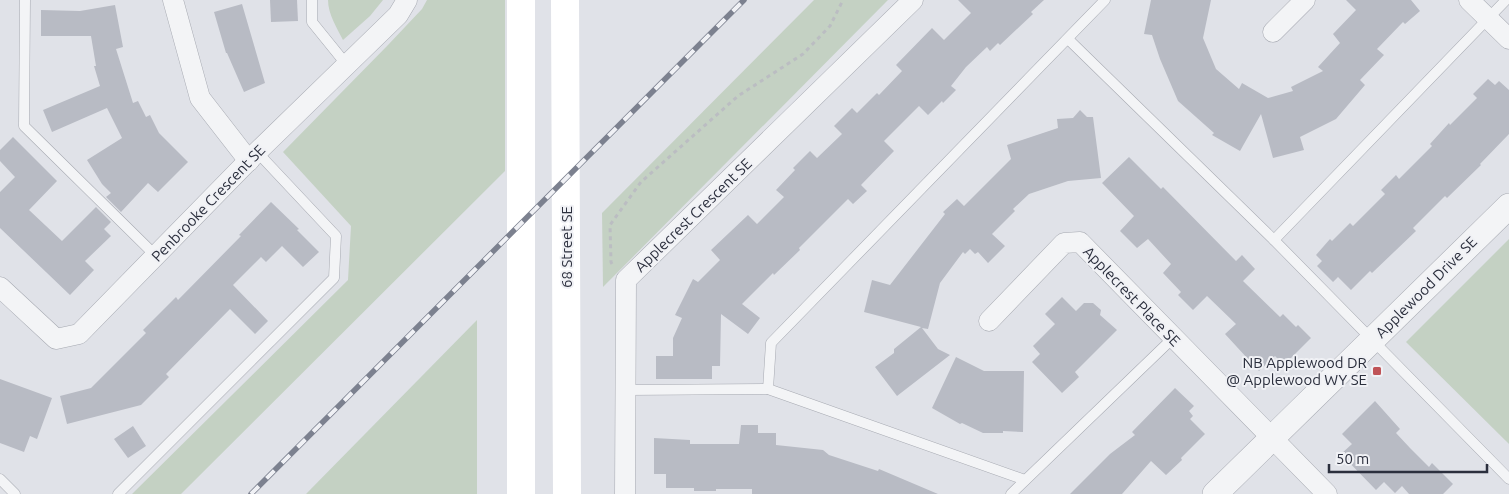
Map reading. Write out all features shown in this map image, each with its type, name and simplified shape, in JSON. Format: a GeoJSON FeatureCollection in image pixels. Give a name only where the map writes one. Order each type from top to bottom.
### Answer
{"type":"FeatureCollection","features":[{"type":"Feature","properties":{"kind":"main road"},"geometry":{"type":"LineString","coordinates":[[521,0],[521,494]]}},
{"type":"Feature","properties":{"kind":"main road","name":"68 Street SE"},"geometry":{"type":"LineString","coordinates":[[565,0],[567,494]]}},
{"type":"Feature","properties":{"kind":"street"},"geometry":{"type":"LineString","coordinates":[[173,0],[200,98],[253,157]]}},
{"type":"Feature","properties":{"kind":"street","name":"Penbrooke Crescent SE"},"geometry":{"type":"LineString","coordinates":[[0,287],[56,339],[80,334],[253,157],[398,15],[407,0]]}},
{"type":"Feature","properties":{"kind":"street","name":"Applecrest Crescent SE"},"geometry":{"type":"LineString","coordinates":[[625,494],[626,280],[913,0]]}},
{"type":"Feature","properties":{"kind":"street"},"geometry":{"type":"LineString","coordinates":[[1273,32],[1304,0]]}},
{"type":"Feature","properties":{"kind":"street"},"geometry":{"type":"LineString","coordinates":[[1469,0],[1509,39]]}},
{"type":"Feature","properties":{"kind":"street","name":"Applewood Drive SE"},"geometry":{"type":"LineString","coordinates":[[1215,494],[1271,437],[1509,206]]}},
{"type":"Feature","properties":{"kind":"street","name":"Applecrest Place SE"},"geometry":{"type":"LineString","coordinates":[[989,321],[1064,243],[1080,242],[1327,494]]}},
{"type":"Feature","properties":{"kind":"lane"},"geometry":{"type":"LineString","coordinates":[[25,0],[24,126],[156,256]]}},
{"type":"Feature","properties":{"kind":"lane"},"geometry":{"type":"LineString","coordinates":[[312,0],[312,22],[346,64]]}},
{"type":"Feature","properties":{"kind":"lane"},"geometry":{"type":"LineString","coordinates":[[768,389],[771,343],[1105,0]]}},
{"type":"Feature","properties":{"kind":"lane"},"geometry":{"type":"LineString","coordinates":[[1274,240],[1506,0]]}},
{"type":"Feature","properties":{"kind":"lane"},"geometry":{"type":"LineString","coordinates":[[1068,39],[1274,240],[1509,479]]}},
{"type":"Feature","properties":{"kind":"lane"},"geometry":{"type":"LineString","coordinates":[[118,494],[334,278],[336,236],[253,157]]}},
{"type":"Feature","properties":{"kind":"lane"},"geometry":{"type":"LineString","coordinates":[[1011,494],[1173,338]]}},
{"type":"Feature","properties":{"kind":"lane"},"geometry":{"type":"LineString","coordinates":[[626,390],[768,389],[1024,480]]}},
{"type":"Feature","properties":{"kind":"lane"},"geometry":{"type":"LineString","coordinates":[[0,478],[16,494]]}},
{"type":"Feature","properties":{"kind":"path"},"geometry":{"type":"LineString","coordinates":[[626,280],[611,262],[610,225],[641,182],[738,96],[803,54],[830,26],[843,0]]}},
{"type":"Feature","properties":{"kind":"green space"},"geometry":{"type":"Polygon","coordinates":[[[328,0],[383,0],[370,16],[343,40],[331,16],[328,0]]]}},
{"type":"Feature","properties":{"kind":"green space"},"geometry":{"type":"Polygon","coordinates":[[[427,0],[505,0],[505,171],[181,494],[132,494],[348,280],[351,226],[283,152],[388,45],[422,9],[427,0]]]}},
{"type":"Feature","properties":{"kind":"green space"},"geometry":{"type":"Polygon","coordinates":[[[814,0],[888,0],[603,287],[602,213],[814,0]]]}},
{"type":"Feature","properties":{"kind":"green space"},"geometry":{"type":"Polygon","coordinates":[[[1509,239],[1509,444],[1406,342],[1509,239]]]}},
{"type":"Feature","properties":{"kind":"green space"},"geometry":{"type":"Polygon","coordinates":[[[477,320],[477,494],[306,494],[477,320]]]}},
{"type":"Feature","properties":{"kind":"building"},"geometry":{"type":"Polygon","coordinates":[[[270,0],[297,0],[298,21],[271,22],[270,0]]]}},
{"type":"Feature","properties":{"kind":"building"},"geometry":{"type":"Polygon","coordinates":[[[958,0],[1044,0],[1031,12],[1033,14],[1000,45],[998,43],[990,51],[987,47],[966,67],[951,86],[956,90],[943,103],[942,101],[928,115],[919,106],[884,141],[894,151],[861,185],[867,191],[853,204],[848,199],[799,248],[800,250],[774,275],[773,273],[742,304],[760,318],[748,334],[721,314],[720,366],[712,366],[712,379],[656,379],[656,356],[673,356],[673,338],[682,318],[675,315],[693,279],[698,282],[720,260],[711,250],[748,215],[757,224],[784,197],[776,190],[795,170],[793,168],[810,151],[817,158],[842,134],[834,126],[852,108],[857,113],[877,93],[879,95],[902,71],[896,65],[932,28],[944,40],[971,13],[958,0]]]}},
{"type":"Feature","properties":{"kind":"building"},"geometry":{"type":"Polygon","coordinates":[[[1151,0],[1211,0],[1203,38],[1216,69],[1239,89],[1242,83],[1268,98],[1293,91],[1291,87],[1323,71],[1318,67],[1340,43],[1333,34],[1356,10],[1346,0],[1411,0],[1420,11],[1405,24],[1403,22],[1377,49],[1384,55],[1360,80],[1365,85],[1336,119],[1300,137],[1304,150],[1273,158],[1261,114],[1240,151],[1212,135],[1214,133],[1178,101],[1152,35],[1144,34],[1151,0]]]}},
{"type":"Feature","properties":{"kind":"building"},"geometry":{"type":"Polygon","coordinates":[[[242,4],[265,83],[244,92],[226,53],[214,12],[242,4]]]}},
{"type":"Feature","properties":{"kind":"building"},"geometry":{"type":"Polygon","coordinates":[[[115,5],[123,47],[116,49],[133,103],[138,101],[146,117],[150,115],[159,133],[188,162],[158,192],[148,183],[121,212],[106,197],[111,193],[102,184],[87,160],[122,138],[107,108],[52,132],[43,110],[100,86],[94,66],[96,66],[91,36],[41,36],[41,10],[80,11],[115,5]]]}},
{"type":"Feature","properties":{"kind":"building"},"geometry":{"type":"Polygon","coordinates":[[[1488,79],[1495,85],[1499,81],[1509,90],[1509,134],[1481,165],[1447,198],[1445,196],[1413,228],[1416,231],[1372,273],[1370,271],[1351,290],[1338,277],[1333,282],[1317,266],[1322,261],[1316,255],[1330,239],[1332,241],[1350,223],[1353,226],[1385,194],[1381,190],[1396,175],[1399,179],[1432,146],[1430,144],[1449,123],[1450,125],[1477,98],[1473,94],[1488,79]]]}},
{"type":"Feature","properties":{"kind":"building"},"geometry":{"type":"Polygon","coordinates":[[[1080,110],[1087,117],[1093,117],[1101,178],[1068,181],[1029,194],[1013,209],[1015,211],[992,234],[1005,246],[988,263],[978,252],[975,254],[970,249],[965,254],[963,252],[940,283],[928,329],[922,328],[938,349],[950,355],[897,396],[875,367],[894,353],[894,349],[921,327],[864,312],[872,280],[890,285],[945,214],[943,212],[957,199],[964,206],[1011,159],[1007,145],[1058,128],[1057,119],[1073,118],[1080,110]]]}},
{"type":"Feature","properties":{"kind":"building"},"geometry":{"type":"Polygon","coordinates":[[[13,137],[57,181],[29,210],[62,241],[96,207],[111,222],[104,229],[111,236],[85,261],[94,270],[70,295],[0,228],[0,192],[15,177],[0,161],[0,150],[13,137]]]}},
{"type":"Feature","properties":{"kind":"building"},"geometry":{"type":"Polygon","coordinates":[[[1129,157],[1161,189],[1163,187],[1236,261],[1242,255],[1255,269],[1243,281],[1280,317],[1283,314],[1311,338],[1284,365],[1275,356],[1259,371],[1225,334],[1236,324],[1207,296],[1193,310],[1178,295],[1181,292],[1163,273],[1171,264],[1148,239],[1137,248],[1120,231],[1134,216],[1102,183],[1129,157]]]}},
{"type":"Feature","properties":{"kind":"building"},"geometry":{"type":"Polygon","coordinates":[[[271,202],[299,229],[297,230],[319,252],[303,267],[282,246],[266,262],[261,257],[233,285],[268,321],[255,334],[230,309],[166,374],[169,377],[141,405],[67,424],[60,396],[91,388],[146,333],[143,330],[176,297],[178,300],[241,236],[239,235],[271,202]]]}},
{"type":"Feature","properties":{"kind":"building"},"geometry":{"type":"Polygon","coordinates":[[[1062,297],[1076,311],[1084,303],[1093,303],[1101,310],[1100,315],[1117,330],[1075,372],[1079,377],[1062,393],[1032,362],[1040,354],[1033,346],[1055,324],[1045,314],[1062,297]]]}},
{"type":"Feature","properties":{"kind":"building"},"geometry":{"type":"Polygon","coordinates":[[[956,357],[984,371],[1024,371],[1023,432],[983,433],[962,423],[960,424],[932,408],[956,357]]]}},
{"type":"Feature","properties":{"kind":"building"},"geometry":{"type":"Polygon","coordinates":[[[0,379],[52,398],[37,439],[30,436],[24,452],[0,443],[0,379]]]}},
{"type":"Feature","properties":{"kind":"building"},"geometry":{"type":"Polygon","coordinates":[[[1175,388],[1194,406],[1189,411],[1193,416],[1190,419],[1205,434],[1181,458],[1182,460],[1166,475],[1151,461],[1122,494],[1070,494],[1110,454],[1135,435],[1132,432],[1175,388]]]}},
{"type":"Feature","properties":{"kind":"building"},"geometry":{"type":"Polygon","coordinates":[[[1375,401],[1400,429],[1396,433],[1410,448],[1429,467],[1432,463],[1453,484],[1443,494],[1409,494],[1402,486],[1395,493],[1384,482],[1376,490],[1341,454],[1352,444],[1342,434],[1375,401]]]}},
{"type":"Feature","properties":{"kind":"building"},"geometry":{"type":"Polygon","coordinates":[[[741,425],[758,425],[758,433],[776,433],[776,445],[823,450],[829,455],[878,471],[879,469],[938,494],[752,494],[752,489],[694,491],[694,488],[666,488],[666,474],[654,474],[654,438],[690,440],[690,444],[739,444],[741,425]]]}},
{"type":"Feature","properties":{"kind":"building"},"geometry":{"type":"Polygon","coordinates":[[[133,426],[146,446],[128,458],[114,439],[133,426]]]}},
{"type":"Feature","properties":{"kind":"railway"},"geometry":{"type":"LineString","coordinates":[[251,494],[744,0]]}},
{"type":"Feature","properties":{"kind":"place","name":"NB Applewood DR @ Applewood WY SE"},"geometry":{"type":"Point","coordinates":[1377,371]}}]}
